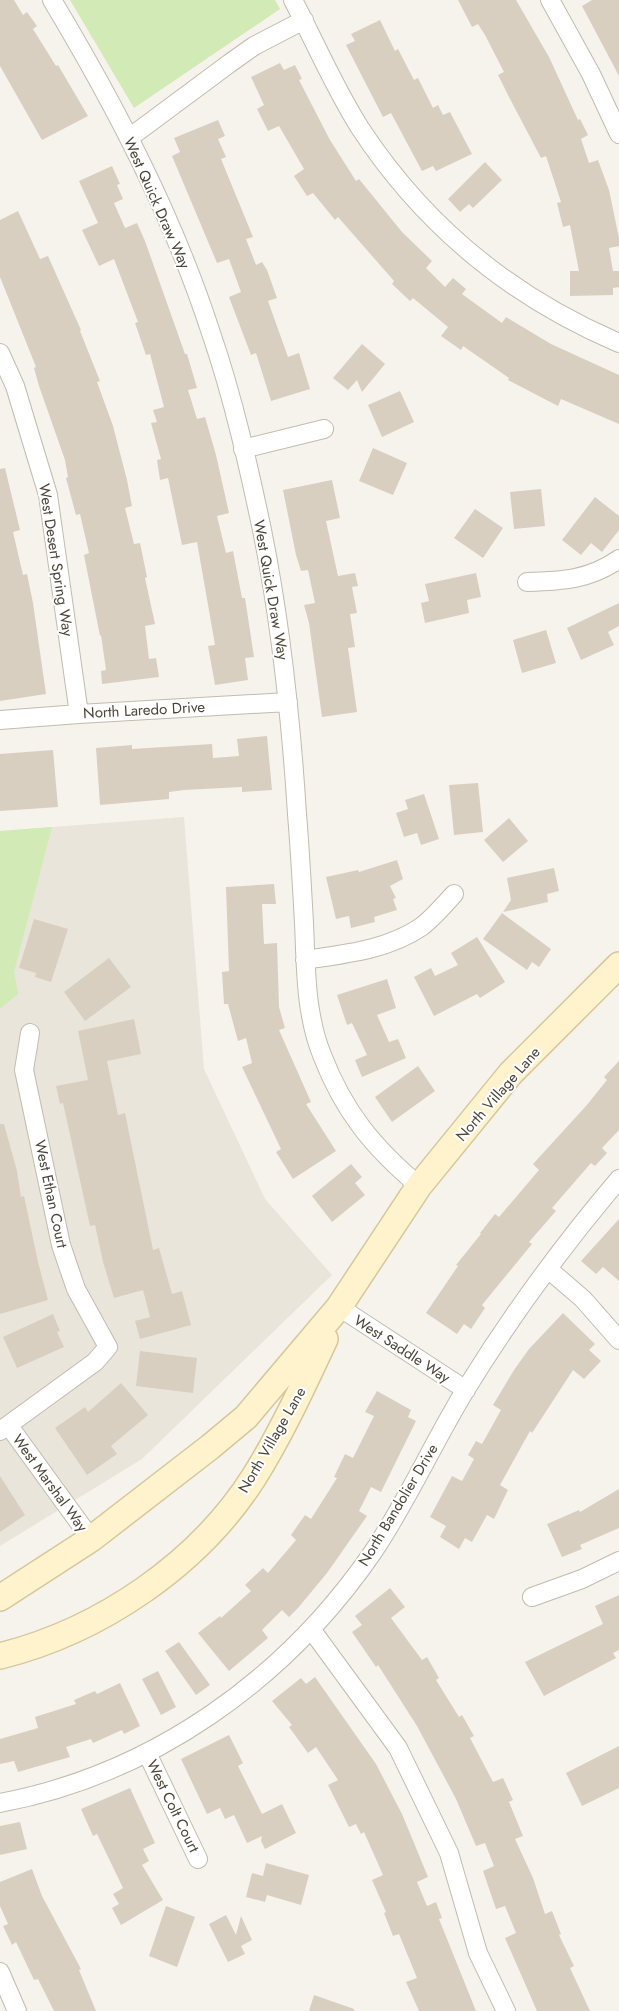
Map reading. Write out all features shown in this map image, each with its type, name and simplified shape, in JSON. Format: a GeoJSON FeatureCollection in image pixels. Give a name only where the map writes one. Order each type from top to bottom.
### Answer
{"type":"FeatureCollection","features":[{"type":"Feature","properties":{"kind":"street","name":"West Quick Draw Way"},"geometry":{"type":"LineString","coordinates":[[52,0],[101,83],[156,194],[211,332],[243,449],[268,567],[284,666],[297,814],[305,960],[312,1018],[321,1052],[338,1091],[362,1130],[386,1157],[419,1186]]}},
{"type":"Feature","properties":{"kind":"street"},"geometry":{"type":"LineString","coordinates":[[293,0],[333,81],[360,127],[388,167],[430,215],[461,247],[506,281],[554,311],[619,343]]}},
{"type":"Feature","properties":{"kind":"street"},"geometry":{"type":"LineString","coordinates":[[550,0],[591,74],[619,134]]}},
{"type":"Feature","properties":{"kind":"street"},"geometry":{"type":"LineString","coordinates":[[129,138],[254,46],[304,20]]}},
{"type":"Feature","properties":{"kind":"street","name":"West Desert Spring Way"},"geometry":{"type":"LineString","coordinates":[[0,353],[15,386],[48,495],[79,714]]}},
{"type":"Feature","properties":{"kind":"street"},"geometry":{"type":"LineString","coordinates":[[243,449],[324,429]]}},
{"type":"Feature","properties":{"kind":"street"},"geometry":{"type":"LineString","coordinates":[[527,582],[570,581],[606,568],[619,559]]}},
{"type":"Feature","properties":{"kind":"street","name":"North Laredo Drive"},"geometry":{"type":"LineString","coordinates":[[0,720],[288,702]]}},
{"type":"Feature","properties":{"kind":"street"},"geometry":{"type":"LineString","coordinates":[[305,960],[349,953],[392,943],[422,926],[454,894]]}},
{"type":"Feature","properties":{"kind":"street","name":"North Village Lane"},"geometry":{"type":"LineString","coordinates":[[0,1598],[91,1540],[246,1417],[339,1308],[419,1186],[512,1073],[619,965]]}},
{"type":"Feature","properties":{"kind":"street","name":"West Ethan Court"},"geometry":{"type":"LineString","coordinates":[[4,1428],[95,1362],[108,1347],[76,1289],[61,1245],[24,1070],[30,1033]]}},
{"type":"Feature","properties":{"kind":"street","name":"North Bandolier Drive"},"geometry":{"type":"LineString","coordinates":[[0,1803],[60,1788],[102,1774],[148,1753],[218,1710],[262,1676],[311,1629],[344,1591],[372,1552],[399,1510],[466,1390],[548,1269],[619,1179]]}},
{"type":"Feature","properties":{"kind":"street"},"geometry":{"type":"LineString","coordinates":[[548,1269],[583,1299],[619,1340]]}},
{"type":"Feature","properties":{"kind":"street","name":"North Village Lane"},"geometry":{"type":"LineString","coordinates":[[0,1656],[62,1636],[94,1621],[128,1600],[169,1570],[196,1546],[226,1514],[254,1477],[302,1388],[339,1308]]}},
{"type":"Feature","properties":{"kind":"street","name":"West Saddle Way"},"geometry":{"type":"LineString","coordinates":[[339,1308],[466,1390]]}},
{"type":"Feature","properties":{"kind":"street","name":"West Marshal Way"},"geometry":{"type":"LineString","coordinates":[[4,1428],[91,1540]]}},
{"type":"Feature","properties":{"kind":"street"},"geometry":{"type":"LineString","coordinates":[[532,1597],[582,1579],[619,1561]]}},
{"type":"Feature","properties":{"kind":"street"},"geometry":{"type":"LineString","coordinates":[[311,1629],[398,1748],[448,1853],[478,1953],[506,2011]]}},
{"type":"Feature","properties":{"kind":"street","name":"West Colt Court"},"geometry":{"type":"LineString","coordinates":[[148,1753],[198,1858]]}},
{"type":"Feature","properties":{"kind":"street"},"geometry":{"type":"LineString","coordinates":[[0,1972],[17,2011]]}},
{"type":"Feature","properties":{"kind":"shaded area"},"geometry":{"type":"Polygon","coordinates":[[[184,817],[204,1069],[265,1199],[332,1275],[142,1459],[0,1546],[0,831],[184,817]]]}},
{"type":"Feature","properties":{"kind":"green space"},"geometry":{"type":"Polygon","coordinates":[[[70,0],[275,0],[280,9],[134,108],[70,0]]]}},
{"type":"Feature","properties":{"kind":"green space"},"geometry":{"type":"Polygon","coordinates":[[[52,827],[14,972],[18,994],[0,1009],[0,831],[52,827]]]}},
{"type":"Feature","properties":{"kind":"building"},"geometry":{"type":"Polygon","coordinates":[[[0,0],[14,0],[23,15],[27,12],[37,26],[33,29],[56,66],[58,65],[88,116],[42,140],[0,66],[0,0]]]}},
{"type":"Feature","properties":{"kind":"building"},"geometry":{"type":"Polygon","coordinates":[[[458,0],[516,0],[549,57],[578,120],[580,119],[588,135],[581,139],[589,163],[598,160],[609,190],[619,238],[619,246],[609,248],[613,271],[619,271],[619,287],[613,288],[613,295],[570,296],[570,271],[579,271],[570,225],[563,227],[557,203],[561,202],[546,156],[541,158],[509,97],[498,75],[504,72],[485,35],[478,24],[472,27],[458,0]]]}},
{"type":"Feature","properties":{"kind":"building"},"geometry":{"type":"Polygon","coordinates":[[[592,0],[619,0],[619,76],[582,6],[592,0]]]}},
{"type":"Feature","properties":{"kind":"building"},"geometry":{"type":"Polygon","coordinates":[[[380,20],[395,51],[398,49],[414,80],[418,78],[433,108],[438,105],[443,115],[450,112],[472,154],[436,171],[433,166],[422,171],[391,113],[383,117],[346,45],[355,41],[351,34],[380,20]]]}},
{"type":"Feature","properties":{"kind":"building"},"geometry":{"type":"Polygon","coordinates":[[[280,63],[284,70],[295,65],[302,79],[299,80],[330,140],[356,181],[359,179],[402,232],[432,261],[426,268],[445,287],[453,278],[466,289],[462,294],[502,323],[506,317],[551,344],[619,375],[619,424],[561,399],[558,406],[508,380],[509,378],[463,346],[461,350],[441,336],[448,327],[413,298],[410,301],[392,284],[394,281],[338,217],[335,220],[313,193],[307,196],[294,176],[304,169],[279,126],[268,131],[257,109],[264,105],[251,77],[280,63]]]}},
{"type":"Feature","properties":{"kind":"building"},"geometry":{"type":"Polygon","coordinates":[[[218,120],[225,136],[218,139],[226,157],[221,159],[253,237],[246,239],[256,265],[262,262],[267,270],[277,298],[268,301],[288,357],[299,353],[310,389],[271,401],[256,353],[251,355],[229,297],[241,292],[229,259],[217,263],[172,156],[180,152],[174,138],[218,120]]]}},
{"type":"Feature","properties":{"kind":"building"},"geometry":{"type":"Polygon","coordinates":[[[485,162],[502,180],[473,208],[469,204],[460,212],[448,199],[485,162]]]}},
{"type":"Feature","properties":{"kind":"building"},"geometry":{"type":"Polygon","coordinates":[[[112,166],[120,184],[117,185],[123,199],[114,203],[125,228],[137,223],[145,241],[185,354],[187,354],[197,388],[188,390],[197,419],[205,417],[216,455],[229,513],[217,516],[226,553],[233,551],[242,598],[245,598],[254,657],[245,658],[248,680],[215,685],[208,646],[215,645],[197,542],[182,545],[168,478],[160,480],[157,460],[161,459],[151,423],[157,422],[153,410],[164,407],[150,354],[146,355],[135,323],[138,322],[114,259],[99,266],[82,230],[98,223],[79,181],[112,166]]]}},
{"type":"Feature","properties":{"kind":"building"},"geometry":{"type":"Polygon","coordinates":[[[18,211],[40,259],[48,256],[81,330],[100,381],[97,382],[113,426],[127,480],[132,506],[125,508],[134,544],[140,543],[147,577],[145,578],[155,624],[145,626],[149,659],[156,658],[159,677],[102,684],[101,671],[106,670],[101,635],[84,555],[89,553],[80,514],[76,515],[66,478],[68,477],[65,460],[39,386],[34,368],[36,367],[0,277],[0,220],[18,211]]]}},
{"type":"Feature","properties":{"kind":"building"},"geometry":{"type":"Polygon","coordinates":[[[362,344],[385,364],[362,392],[357,380],[348,390],[333,378],[362,344]]]}},
{"type":"Feature","properties":{"kind":"building"},"geometry":{"type":"Polygon","coordinates":[[[400,391],[414,422],[382,437],[368,405],[400,391]]]}},
{"type":"Feature","properties":{"kind":"building"},"geometry":{"type":"Polygon","coordinates":[[[373,448],[407,463],[393,495],[359,481],[373,448]]]}},
{"type":"Feature","properties":{"kind":"building"},"geometry":{"type":"Polygon","coordinates":[[[5,468],[20,530],[13,532],[23,575],[27,574],[33,603],[46,694],[0,701],[0,469],[5,468]]]}},
{"type":"Feature","properties":{"kind":"building"},"geometry":{"type":"Polygon","coordinates":[[[332,480],[340,518],[326,521],[338,576],[355,573],[358,586],[352,587],[357,613],[350,614],[355,647],[348,648],[357,712],[322,717],[309,623],[304,605],[315,603],[308,570],[301,571],[296,555],[283,490],[332,480]]]}},
{"type":"Feature","properties":{"kind":"building"},"geometry":{"type":"Polygon","coordinates":[[[541,489],[545,526],[514,529],[510,492],[541,489]]]}},
{"type":"Feature","properties":{"kind":"building"},"geometry":{"type":"Polygon","coordinates":[[[595,497],[619,516],[619,530],[602,552],[591,543],[581,555],[562,540],[595,497]]]}},
{"type":"Feature","properties":{"kind":"building"},"geometry":{"type":"Polygon","coordinates":[[[475,509],[503,528],[483,558],[454,538],[475,509]]]}},
{"type":"Feature","properties":{"kind":"building"},"geometry":{"type":"Polygon","coordinates":[[[476,573],[481,597],[467,600],[469,613],[425,623],[421,603],[429,601],[425,584],[476,573]]]}},
{"type":"Feature","properties":{"kind":"building"},"geometry":{"type":"Polygon","coordinates":[[[619,603],[619,626],[608,632],[614,645],[581,660],[567,628],[619,603]]]}},
{"type":"Feature","properties":{"kind":"building"},"geometry":{"type":"Polygon","coordinates":[[[546,630],[556,663],[522,673],[513,640],[546,630]]]}},
{"type":"Feature","properties":{"kind":"building"},"geometry":{"type":"Polygon","coordinates":[[[267,736],[272,790],[242,792],[242,787],[184,790],[169,792],[169,799],[100,805],[96,748],[132,745],[132,749],[212,744],[213,758],[239,756],[237,739],[267,736]]]}},
{"type":"Feature","properties":{"kind":"building"},"geometry":{"type":"Polygon","coordinates":[[[53,750],[58,807],[0,811],[0,754],[53,750]]]}},
{"type":"Feature","properties":{"kind":"building"},"geometry":{"type":"Polygon","coordinates":[[[478,783],[483,832],[454,835],[449,785],[478,783]]]}},
{"type":"Feature","properties":{"kind":"building"},"geometry":{"type":"Polygon","coordinates":[[[424,794],[439,839],[421,845],[417,833],[404,837],[396,813],[408,809],[405,800],[424,794]]]}},
{"type":"Feature","properties":{"kind":"building"},"geometry":{"type":"Polygon","coordinates":[[[509,818],[528,841],[503,862],[484,840],[509,818]]]}},
{"type":"Feature","properties":{"kind":"building"},"geometry":{"type":"Polygon","coordinates":[[[397,860],[403,879],[390,886],[396,898],[393,899],[397,910],[374,917],[375,922],[351,928],[349,916],[336,919],[326,877],[358,870],[359,872],[397,860]]]}},
{"type":"Feature","properties":{"kind":"building"},"geometry":{"type":"Polygon","coordinates":[[[554,868],[559,891],[547,894],[548,902],[503,912],[511,900],[507,878],[554,868]]]}},
{"type":"Feature","properties":{"kind":"building"},"geometry":{"type":"Polygon","coordinates":[[[274,884],[276,904],[262,904],[264,944],[277,943],[279,1007],[285,1028],[279,1030],[311,1102],[306,1104],[336,1151],[293,1179],[276,1152],[281,1149],[242,1067],[252,1063],[246,1038],[238,1041],[228,1004],[224,1004],[222,972],[229,971],[226,887],[274,884]]]}},
{"type":"Feature","properties":{"kind":"building"},"geometry":{"type":"Polygon","coordinates":[[[502,913],[551,949],[539,967],[532,962],[527,970],[483,939],[502,913]]]}},
{"type":"Feature","properties":{"kind":"building"},"geometry":{"type":"Polygon","coordinates":[[[34,919],[68,929],[51,982],[35,977],[36,973],[19,968],[34,919]]]}},
{"type":"Feature","properties":{"kind":"building"},"geometry":{"type":"Polygon","coordinates":[[[477,937],[505,982],[480,998],[477,994],[434,1016],[414,977],[431,968],[435,976],[458,965],[451,953],[477,937]]]}},
{"type":"Feature","properties":{"kind":"building"},"geometry":{"type":"Polygon","coordinates":[[[109,958],[131,987],[85,1021],[64,992],[109,958]]]}},
{"type":"Feature","properties":{"kind":"building"},"geometry":{"type":"Polygon","coordinates":[[[387,979],[396,1008],[377,1015],[389,1042],[398,1039],[406,1058],[362,1077],[355,1060],[367,1055],[352,1023],[347,1025],[337,995],[387,979]]]}},
{"type":"Feature","properties":{"kind":"building"},"geometry":{"type":"Polygon","coordinates":[[[134,1019],[141,1054],[107,1061],[118,1115],[125,1113],[153,1250],[159,1248],[172,1294],[182,1291],[191,1325],[140,1339],[135,1321],[150,1317],[143,1290],[114,1298],[103,1262],[95,1225],[90,1226],[63,1103],[60,1104],[56,1086],[88,1080],[78,1031],[134,1019]]]}},
{"type":"Feature","properties":{"kind":"building"},"geometry":{"type":"Polygon","coordinates":[[[619,1061],[619,1130],[602,1148],[607,1153],[595,1166],[591,1163],[552,1208],[556,1211],[529,1242],[532,1244],[482,1305],[485,1308],[471,1329],[464,1324],[457,1334],[426,1313],[458,1266],[456,1265],[480,1233],[495,1214],[499,1217],[539,1170],[533,1164],[586,1106],[607,1080],[604,1077],[619,1061]]]}},
{"type":"Feature","properties":{"kind":"building"},"geometry":{"type":"Polygon","coordinates":[[[418,1066],[435,1091],[392,1122],[375,1097],[418,1066]]]}},
{"type":"Feature","properties":{"kind":"building"},"geometry":{"type":"Polygon","coordinates":[[[0,1124],[4,1124],[17,1171],[21,1197],[24,1196],[48,1300],[0,1314],[0,1124]]]}},
{"type":"Feature","properties":{"kind":"building"},"geometry":{"type":"Polygon","coordinates":[[[351,1164],[362,1177],[355,1183],[365,1195],[332,1222],[312,1196],[351,1164]]]}},
{"type":"Feature","properties":{"kind":"building"},"geometry":{"type":"Polygon","coordinates":[[[619,1219],[619,1281],[603,1267],[596,1274],[581,1261],[619,1219]]]}},
{"type":"Feature","properties":{"kind":"building"},"geometry":{"type":"Polygon","coordinates":[[[563,1313],[595,1344],[589,1350],[601,1361],[584,1379],[573,1370],[532,1433],[530,1431],[500,1485],[508,1490],[494,1519],[487,1515],[472,1542],[465,1538],[459,1549],[440,1537],[446,1526],[430,1517],[452,1476],[462,1481],[474,1459],[468,1455],[476,1441],[482,1444],[501,1410],[493,1405],[514,1370],[529,1349],[563,1313]]]}},
{"type":"Feature","properties":{"kind":"building"},"geometry":{"type":"Polygon","coordinates":[[[53,1314],[60,1331],[57,1332],[64,1347],[17,1368],[3,1337],[53,1314]]]}},
{"type":"Feature","properties":{"kind":"building"},"geometry":{"type":"Polygon","coordinates":[[[140,1351],[197,1358],[193,1393],[136,1386],[140,1351]]]}},
{"type":"Feature","properties":{"kind":"building"},"geometry":{"type":"Polygon","coordinates":[[[121,1383],[148,1415],[111,1446],[117,1454],[87,1475],[55,1428],[85,1407],[88,1412],[121,1383]]]}},
{"type":"Feature","properties":{"kind":"building"},"geometry":{"type":"Polygon","coordinates":[[[377,1391],[411,1410],[408,1417],[416,1421],[381,1492],[371,1487],[359,1511],[367,1516],[327,1573],[298,1608],[289,1617],[282,1610],[262,1630],[268,1638],[229,1671],[198,1633],[220,1616],[221,1618],[251,1591],[245,1585],[263,1568],[268,1573],[296,1540],[291,1535],[305,1515],[311,1519],[337,1478],[334,1477],[345,1454],[353,1458],[374,1416],[365,1412],[377,1391]]]}},
{"type":"Feature","properties":{"kind":"building"},"geometry":{"type":"Polygon","coordinates":[[[0,1476],[25,1515],[0,1532],[0,1476]]]}},
{"type":"Feature","properties":{"kind":"building"},"geometry":{"type":"Polygon","coordinates":[[[619,1489],[619,1528],[580,1545],[582,1549],[562,1557],[547,1524],[579,1510],[580,1512],[619,1489]]]}},
{"type":"Feature","properties":{"kind":"building"},"geometry":{"type":"Polygon","coordinates":[[[390,1588],[405,1607],[391,1618],[422,1660],[427,1657],[439,1678],[436,1680],[459,1717],[462,1715],[474,1736],[470,1738],[493,1782],[503,1778],[513,1800],[509,1802],[523,1836],[515,1839],[533,1878],[545,1914],[552,1911],[561,1934],[559,1935],[574,1966],[570,1968],[590,2011],[537,2011],[505,1938],[516,1933],[505,1906],[496,1909],[483,1871],[494,1866],[485,1843],[476,1846],[456,1799],[417,1726],[378,1665],[376,1667],[352,1632],[362,1625],[355,1616],[390,1588]]]}},
{"type":"Feature","properties":{"kind":"building"},"geometry":{"type":"Polygon","coordinates":[[[619,1595],[619,1650],[613,1653],[616,1658],[544,1696],[525,1662],[603,1624],[595,1606],[619,1595]]]}},
{"type":"Feature","properties":{"kind":"building"},"geometry":{"type":"Polygon","coordinates":[[[179,1642],[210,1685],[196,1695],[165,1651],[179,1642]]]}},
{"type":"Feature","properties":{"kind":"building"},"geometry":{"type":"Polygon","coordinates":[[[158,1671],[176,1707],[161,1715],[142,1679],[158,1671]]]}},
{"type":"Feature","properties":{"kind":"building"},"geometry":{"type":"Polygon","coordinates":[[[315,1677],[376,1764],[402,1814],[428,1877],[417,1882],[427,1906],[436,1902],[442,1918],[439,1919],[476,2011],[419,2011],[406,1982],[417,1978],[399,1934],[393,1936],[384,1913],[386,1912],[372,1880],[383,1875],[364,1832],[361,1834],[356,1824],[349,1827],[328,1785],[338,1780],[316,1747],[308,1753],[289,1727],[292,1725],[272,1701],[301,1678],[306,1684],[315,1677]]]}},
{"type":"Feature","properties":{"kind":"building"},"geometry":{"type":"Polygon","coordinates":[[[120,1683],[140,1726],[124,1734],[122,1730],[93,1743],[91,1739],[66,1747],[70,1757],[18,1772],[14,1761],[0,1764],[0,1739],[38,1728],[35,1717],[76,1704],[74,1700],[95,1691],[97,1694],[120,1683]]]}},
{"type":"Feature","properties":{"kind":"building"},"geometry":{"type":"Polygon","coordinates":[[[229,1735],[243,1763],[238,1766],[262,1814],[282,1804],[296,1833],[265,1849],[261,1841],[262,1836],[247,1843],[234,1815],[225,1819],[220,1808],[207,1814],[181,1759],[229,1735]]]}},
{"type":"Feature","properties":{"kind":"building"},"geometry":{"type":"Polygon","coordinates":[[[619,1746],[619,1788],[582,1806],[566,1773],[619,1746]]]}},
{"type":"Feature","properties":{"kind":"building"},"geometry":{"type":"Polygon","coordinates":[[[130,1788],[155,1843],[143,1849],[149,1861],[142,1865],[163,1900],[121,1925],[112,1908],[119,1904],[113,1894],[123,1888],[97,1834],[93,1836],[81,1809],[130,1788]]]}},
{"type":"Feature","properties":{"kind":"building"},"geometry":{"type":"Polygon","coordinates":[[[20,1822],[27,1849],[0,1855],[0,1826],[20,1822]]]}},
{"type":"Feature","properties":{"kind":"building"},"geometry":{"type":"Polygon","coordinates":[[[266,1863],[309,1875],[301,1905],[267,1895],[265,1902],[246,1897],[252,1873],[263,1876],[266,1863]]]}},
{"type":"Feature","properties":{"kind":"building"},"geometry":{"type":"Polygon","coordinates":[[[32,1869],[42,1896],[81,1969],[79,1970],[96,2011],[54,2011],[38,1979],[34,1980],[16,1942],[12,1945],[3,1926],[8,1924],[0,1906],[0,1882],[32,1869]]]}},
{"type":"Feature","properties":{"kind":"building"},"geometry":{"type":"Polygon","coordinates":[[[166,1906],[195,1917],[177,1967],[149,1956],[166,1906]]]}},
{"type":"Feature","properties":{"kind":"building"},"geometry":{"type":"Polygon","coordinates":[[[226,1915],[236,1935],[241,1916],[252,1940],[241,1946],[245,1954],[228,1962],[209,1924],[226,1915]]]}},
{"type":"Feature","properties":{"kind":"building"},"geometry":{"type":"Polygon","coordinates":[[[314,1995],[354,2009],[354,2011],[309,2011],[314,1995]]]}}]}
